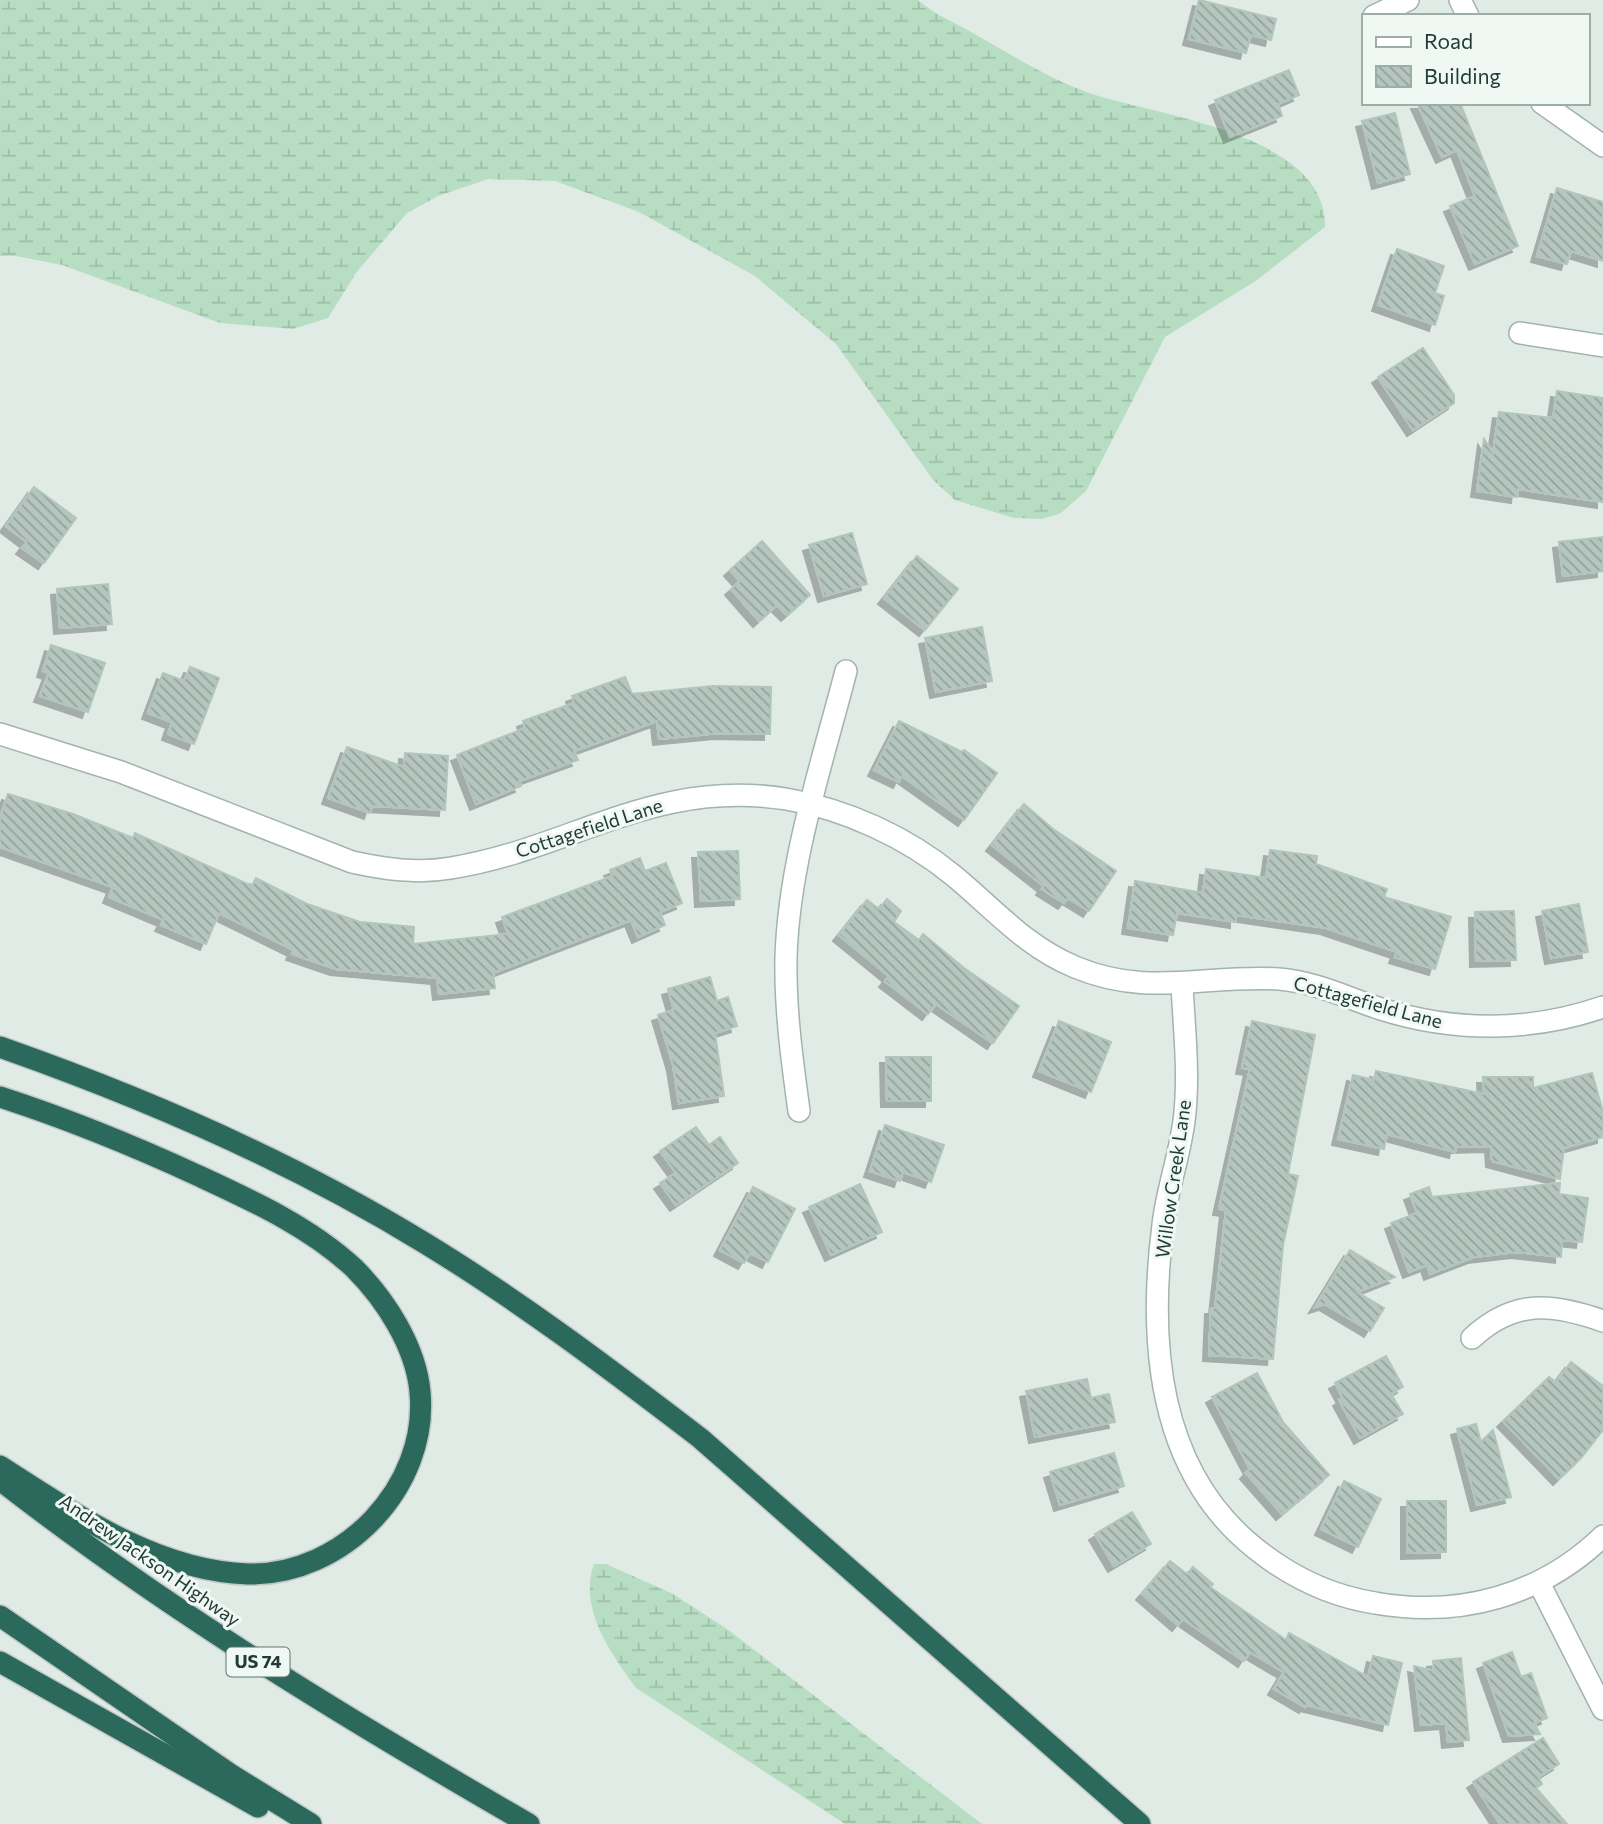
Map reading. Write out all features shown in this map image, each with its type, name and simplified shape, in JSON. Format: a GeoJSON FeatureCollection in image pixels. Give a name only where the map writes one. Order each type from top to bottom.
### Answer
{"type":"FeatureCollection","features":[{"type":"Feature","properties":{"kind":"highway"},"geometry":{"type":"LineString","coordinates":[[0,1047],[78,1076],[251,1150],[421,1241],[499,1291],[700,1438],[1140,1824]]}},
{"type":"Feature","properties":{"kind":"highway"},"geometry":{"type":"LineString","coordinates":[[0,1097],[112,1138],[182,1168],[254,1202],[328,1247],[378,1296],[414,1362],[420,1393],[419,1427],[412,1456],[398,1487],[378,1514],[352,1540],[323,1558],[289,1569],[252,1574],[215,1572],[175,1562],[132,1543],[0,1466]]}},
{"type":"Feature","properties":{"kind":"highway","name":"Andrew Jackson Highway"},"geometry":{"type":"LineString","coordinates":[[0,1480],[181,1611],[286,1680],[529,1824]]}},
{"type":"Feature","properties":{"kind":"highway"},"geometry":{"type":"LineString","coordinates":[[0,1616],[230,1774],[312,1824]]}},
{"type":"Feature","properties":{"kind":"highway"},"geometry":{"type":"LineString","coordinates":[[0,1662],[289,1824]]}},
{"type":"Feature","properties":{"kind":"street"},"geometry":{"type":"LineString","coordinates":[[1378,14],[1408,0]]}},
{"type":"Feature","properties":{"kind":"street"},"geometry":{"type":"LineString","coordinates":[[1545,105],[1603,146]]}},
{"type":"Feature","properties":{"kind":"street"},"geometry":{"type":"LineString","coordinates":[[1520,332],[1603,346]]}},
{"type":"Feature","properties":{"kind":"street"},"geometry":{"type":"LineString","coordinates":[[799,1111],[790,1049],[786,957],[795,879],[811,804],[846,671]]}},
{"type":"Feature","properties":{"kind":"street","name":"Cottagefield Lane"},"geometry":{"type":"LineString","coordinates":[[0,734],[121,772],[352,862],[381,868],[437,870],[481,862],[621,814],[693,798],[757,796],[811,804],[875,828],[953,875],[1015,932],[1076,968],[1143,983],[1182,985],[1278,979],[1328,989],[1413,1018],[1487,1027],[1563,1020],[1603,1007]]}},
{"type":"Feature","properties":{"kind":"street","name":"Willow Creek Lane"},"geometry":{"type":"LineString","coordinates":[[1182,985],[1186,1108],[1162,1229],[1157,1328],[1161,1378],[1173,1434],[1210,1505],[1237,1535],[1301,1580],[1335,1594],[1408,1608],[1444,1608],[1514,1594],[1567,1566],[1603,1536]]}},
{"type":"Feature","properties":{"kind":"street"},"geometry":{"type":"LineString","coordinates":[[1472,1338],[1496,1319],[1522,1309],[1546,1308],[1576,1312],[1603,1321]]}},
{"type":"Feature","properties":{"kind":"street"},"geometry":{"type":"LineString","coordinates":[[1539,1583],[1603,1709]]}},
{"type":"Feature","properties":{"kind":"green space"},"geometry":{"type":"Polygon","coordinates":[[[0,0],[918,0],[938,14],[1061,82],[1092,94],[1196,121],[1270,150],[1299,170],[1318,195],[1325,227],[1257,280],[1165,337],[1086,491],[1061,513],[1042,519],[1014,518],[955,500],[933,480],[836,344],[755,276],[639,212],[555,181],[488,179],[438,196],[407,213],[356,273],[328,318],[293,329],[220,323],[62,265],[16,256],[0,256],[0,0]]]}},
{"type":"Feature","properties":{"kind":"green space"},"geometry":{"type":"Polygon","coordinates":[[[594,1564],[606,1564],[673,1594],[727,1629],[982,1824],[845,1824],[636,1688],[608,1645],[594,1614],[590,1581],[594,1564]]]}},
{"type":"Feature","properties":{"kind":"building"},"geometry":{"type":"Polygon","coordinates":[[[1199,0],[1276,19],[1271,40],[1251,35],[1246,53],[1189,39],[1199,0]]]}},
{"type":"Feature","properties":{"kind":"building"},"geometry":{"type":"Polygon","coordinates":[[[1289,70],[1299,95],[1278,104],[1282,116],[1230,137],[1215,100],[1289,70]]]}},
{"type":"Feature","properties":{"kind":"building"},"geometry":{"type":"Polygon","coordinates":[[[1418,105],[1461,105],[1518,246],[1475,264],[1450,206],[1475,196],[1457,150],[1442,157],[1418,105]]]}},
{"type":"Feature","properties":{"kind":"building"},"geometry":{"type":"Polygon","coordinates":[[[1395,113],[1410,174],[1378,183],[1362,121],[1395,113]]]}},
{"type":"Feature","properties":{"kind":"building"},"geometry":{"type":"Polygon","coordinates":[[[1557,188],[1603,202],[1603,261],[1571,251],[1567,264],[1537,256],[1557,188]]]}},
{"type":"Feature","properties":{"kind":"building"},"geometry":{"type":"Polygon","coordinates":[[[1397,249],[1444,266],[1435,293],[1444,296],[1435,325],[1378,305],[1397,249]]]}},
{"type":"Feature","properties":{"kind":"building"},"geometry":{"type":"Polygon","coordinates":[[[1423,348],[1454,395],[1454,403],[1413,430],[1378,377],[1423,348]]]}},
{"type":"Feature","properties":{"kind":"building"},"geometry":{"type":"Polygon","coordinates":[[[1557,391],[1603,398],[1603,502],[1518,489],[1517,497],[1477,491],[1484,439],[1493,453],[1499,412],[1553,418],[1557,391]]]}},
{"type":"Feature","properties":{"kind":"building"},"geometry":{"type":"Polygon","coordinates":[[[34,487],[76,518],[44,563],[22,548],[27,542],[6,526],[34,487]]]}},
{"type":"Feature","properties":{"kind":"building"},"geometry":{"type":"Polygon","coordinates":[[[852,533],[867,584],[824,596],[809,545],[852,533]]]}},
{"type":"Feature","properties":{"kind":"building"},"geometry":{"type":"Polygon","coordinates":[[[1603,537],[1603,571],[1563,576],[1559,542],[1603,537]]]}},
{"type":"Feature","properties":{"kind":"building"},"geometry":{"type":"Polygon","coordinates":[[[762,541],[810,595],[787,615],[777,605],[759,621],[731,589],[740,581],[730,570],[762,541]]]}},
{"type":"Feature","properties":{"kind":"building"},"geometry":{"type":"Polygon","coordinates":[[[917,556],[958,589],[925,630],[884,598],[917,556]]]}},
{"type":"Feature","properties":{"kind":"building"},"geometry":{"type":"Polygon","coordinates":[[[108,584],[112,624],[60,628],[57,589],[108,584]]]}},
{"type":"Feature","properties":{"kind":"building"},"geometry":{"type":"Polygon","coordinates":[[[982,627],[992,681],[936,692],[925,638],[982,627]]]}},
{"type":"Feature","properties":{"kind":"building"},"geometry":{"type":"Polygon","coordinates":[[[51,645],[105,663],[88,712],[40,696],[49,673],[43,671],[51,645]]]}},
{"type":"Feature","properties":{"kind":"building"},"geometry":{"type":"Polygon","coordinates":[[[190,667],[219,678],[194,744],[168,734],[172,722],[148,713],[163,673],[184,681],[190,667]]]}},
{"type":"Feature","properties":{"kind":"building"},"geometry":{"type":"Polygon","coordinates":[[[625,677],[632,694],[713,686],[771,687],[770,734],[720,733],[659,739],[657,721],[574,751],[578,760],[519,781],[521,786],[476,804],[457,755],[525,728],[523,721],[574,703],[572,696],[625,677]]]}},
{"type":"Feature","properties":{"kind":"building"},"geometry":{"type":"Polygon","coordinates":[[[899,721],[962,752],[964,750],[997,773],[964,820],[902,776],[899,782],[874,770],[899,721]]]}},
{"type":"Feature","properties":{"kind":"building"},"geometry":{"type":"Polygon","coordinates":[[[347,747],[404,767],[405,753],[448,756],[445,810],[372,806],[370,813],[328,798],[347,747]]]}},
{"type":"Feature","properties":{"kind":"building"},"geometry":{"type":"Polygon","coordinates":[[[8,794],[73,814],[133,838],[135,833],[252,886],[256,878],[307,904],[360,922],[414,927],[413,944],[508,934],[502,917],[613,876],[610,870],[640,858],[645,871],[666,863],[682,903],[660,912],[665,925],[638,937],[631,920],[493,973],[495,988],[439,994],[437,978],[336,969],[292,954],[294,950],[219,913],[206,944],[161,925],[164,920],[109,897],[113,887],[0,847],[0,818],[8,794]]]}},
{"type":"Feature","properties":{"kind":"building"},"geometry":{"type":"Polygon","coordinates":[[[1024,804],[1053,829],[1116,871],[1089,911],[1068,898],[1064,903],[1042,889],[1044,886],[992,845],[1024,804]]]}},
{"type":"Feature","properties":{"kind":"building"},"geometry":{"type":"Polygon","coordinates":[[[1270,850],[1317,856],[1316,864],[1387,889],[1384,897],[1451,917],[1435,969],[1395,957],[1397,952],[1326,928],[1236,915],[1236,922],[1177,913],[1173,935],[1128,928],[1135,881],[1203,893],[1206,869],[1266,878],[1270,850]]]}},
{"type":"Feature","properties":{"kind":"building"},"geometry":{"type":"Polygon","coordinates":[[[738,851],[740,899],[701,901],[698,852],[738,851]]]}},
{"type":"Feature","properties":{"kind":"building"},"geometry":{"type":"Polygon","coordinates":[[[887,899],[901,911],[894,922],[919,940],[923,934],[964,968],[1019,1006],[993,1043],[936,1004],[928,1014],[885,981],[889,976],[839,935],[867,900],[879,909],[887,899]]]}},
{"type":"Feature","properties":{"kind":"building"},"geometry":{"type":"Polygon","coordinates":[[[1579,904],[1588,952],[1551,958],[1542,911],[1579,904]]]}},
{"type":"Feature","properties":{"kind":"building"},"geometry":{"type":"Polygon","coordinates":[[[1514,911],[1516,960],[1476,961],[1475,912],[1514,911]]]}},
{"type":"Feature","properties":{"kind":"building"},"geometry":{"type":"Polygon","coordinates":[[[710,977],[717,1001],[728,997],[737,1026],[715,1033],[724,1096],[679,1103],[673,1065],[658,1015],[674,1010],[668,989],[710,977]]]}},
{"type":"Feature","properties":{"kind":"building"},"geometry":{"type":"Polygon","coordinates":[[[1059,1021],[1111,1042],[1091,1092],[1039,1071],[1059,1021]]]}},
{"type":"Feature","properties":{"kind":"building"},"geometry":{"type":"Polygon","coordinates":[[[1252,1021],[1315,1035],[1288,1174],[1298,1176],[1283,1245],[1273,1359],[1209,1355],[1211,1308],[1215,1308],[1226,1210],[1219,1209],[1250,1069],[1242,1068],[1252,1021]]]}},
{"type":"Feature","properties":{"kind":"building"},"geometry":{"type":"Polygon","coordinates":[[[886,1057],[931,1057],[931,1101],[887,1101],[886,1057]]]}},
{"type":"Feature","properties":{"kind":"building"},"geometry":{"type":"Polygon","coordinates":[[[1376,1071],[1484,1094],[1483,1077],[1533,1077],[1533,1088],[1592,1073],[1603,1112],[1603,1137],[1564,1148],[1560,1179],[1492,1161],[1491,1146],[1456,1147],[1455,1152],[1387,1134],[1384,1149],[1338,1139],[1353,1075],[1374,1080],[1376,1071]]]}},
{"type":"Feature","properties":{"kind":"building"},"geometry":{"type":"Polygon","coordinates":[[[885,1125],[944,1145],[931,1182],[903,1172],[900,1181],[870,1171],[885,1125]]]}},
{"type":"Feature","properties":{"kind":"building"},"geometry":{"type":"Polygon","coordinates":[[[696,1127],[709,1145],[720,1137],[738,1163],[676,1205],[660,1183],[676,1173],[660,1151],[696,1127]]]}},
{"type":"Feature","properties":{"kind":"building"},"geometry":{"type":"Polygon","coordinates":[[[1560,1183],[1559,1194],[1588,1198],[1582,1242],[1562,1240],[1561,1257],[1517,1252],[1474,1257],[1430,1274],[1427,1265],[1409,1272],[1391,1223],[1417,1213],[1410,1194],[1429,1187],[1432,1197],[1560,1183]]]}},
{"type":"Feature","properties":{"kind":"building"},"geometry":{"type":"Polygon","coordinates":[[[860,1184],[882,1232],[831,1255],[809,1207],[860,1184]]]}},
{"type":"Feature","properties":{"kind":"building"},"geometry":{"type":"Polygon","coordinates":[[[753,1187],[795,1209],[768,1262],[750,1253],[744,1263],[720,1250],[753,1187]]]}},
{"type":"Feature","properties":{"kind":"building"},"geometry":{"type":"Polygon","coordinates":[[[1350,1250],[1395,1277],[1357,1292],[1384,1308],[1370,1331],[1325,1304],[1315,1307],[1350,1250]]]}},
{"type":"Feature","properties":{"kind":"building"},"geometry":{"type":"Polygon","coordinates":[[[1386,1356],[1403,1387],[1391,1394],[1403,1414],[1360,1438],[1339,1400],[1343,1398],[1335,1383],[1386,1356]]]}},
{"type":"Feature","properties":{"kind":"building"},"geometry":{"type":"Polygon","coordinates":[[[1571,1362],[1603,1386],[1603,1430],[1581,1458],[1559,1479],[1503,1421],[1549,1377],[1556,1382],[1571,1362]]]}},
{"type":"Feature","properties":{"kind":"building"},"geometry":{"type":"Polygon","coordinates":[[[1257,1373],[1283,1422],[1329,1475],[1282,1514],[1246,1473],[1250,1469],[1212,1397],[1257,1373]]]}},
{"type":"Feature","properties":{"kind":"building"},"geometry":{"type":"Polygon","coordinates":[[[1087,1379],[1091,1398],[1109,1394],[1115,1422],[1035,1437],[1026,1391],[1087,1379]]]}},
{"type":"Feature","properties":{"kind":"building"},"geometry":{"type":"Polygon","coordinates":[[[1476,1424],[1481,1442],[1493,1430],[1511,1497],[1477,1505],[1457,1429],[1476,1424]]]}},
{"type":"Feature","properties":{"kind":"building"},"geometry":{"type":"Polygon","coordinates":[[[1114,1453],[1124,1486],[1060,1505],[1050,1472],[1114,1453]]]}},
{"type":"Feature","properties":{"kind":"building"},"geometry":{"type":"Polygon","coordinates":[[[1344,1481],[1381,1499],[1358,1547],[1321,1529],[1344,1481]]]}},
{"type":"Feature","properties":{"kind":"building"},"geometry":{"type":"Polygon","coordinates":[[[1407,1501],[1446,1501],[1446,1552],[1407,1553],[1407,1501]]]}},
{"type":"Feature","properties":{"kind":"building"},"geometry":{"type":"Polygon","coordinates":[[[1132,1512],[1151,1544],[1114,1566],[1095,1534],[1132,1512]]]}},
{"type":"Feature","properties":{"kind":"building"},"geometry":{"type":"Polygon","coordinates":[[[1170,1561],[1187,1574],[1193,1567],[1213,1584],[1210,1587],[1286,1640],[1289,1633],[1368,1677],[1373,1656],[1402,1663],[1388,1725],[1306,1705],[1305,1707],[1274,1689],[1284,1672],[1250,1652],[1244,1661],[1183,1619],[1178,1625],[1142,1594],[1170,1561]]]}},
{"type":"Feature","properties":{"kind":"building"},"geometry":{"type":"Polygon","coordinates":[[[1512,1652],[1521,1677],[1531,1673],[1547,1718],[1534,1723],[1540,1734],[1509,1736],[1483,1663],[1512,1652]]]}},
{"type":"Feature","properties":{"kind":"building"},"geometry":{"type":"Polygon","coordinates":[[[1461,1658],[1469,1740],[1448,1742],[1446,1723],[1421,1725],[1414,1666],[1434,1671],[1433,1661],[1461,1658]]]}},
{"type":"Feature","properties":{"kind":"building"},"geometry":{"type":"Polygon","coordinates":[[[1543,1738],[1559,1764],[1538,1777],[1542,1784],[1536,1788],[1567,1824],[1500,1824],[1473,1782],[1543,1738]]]}}]}
